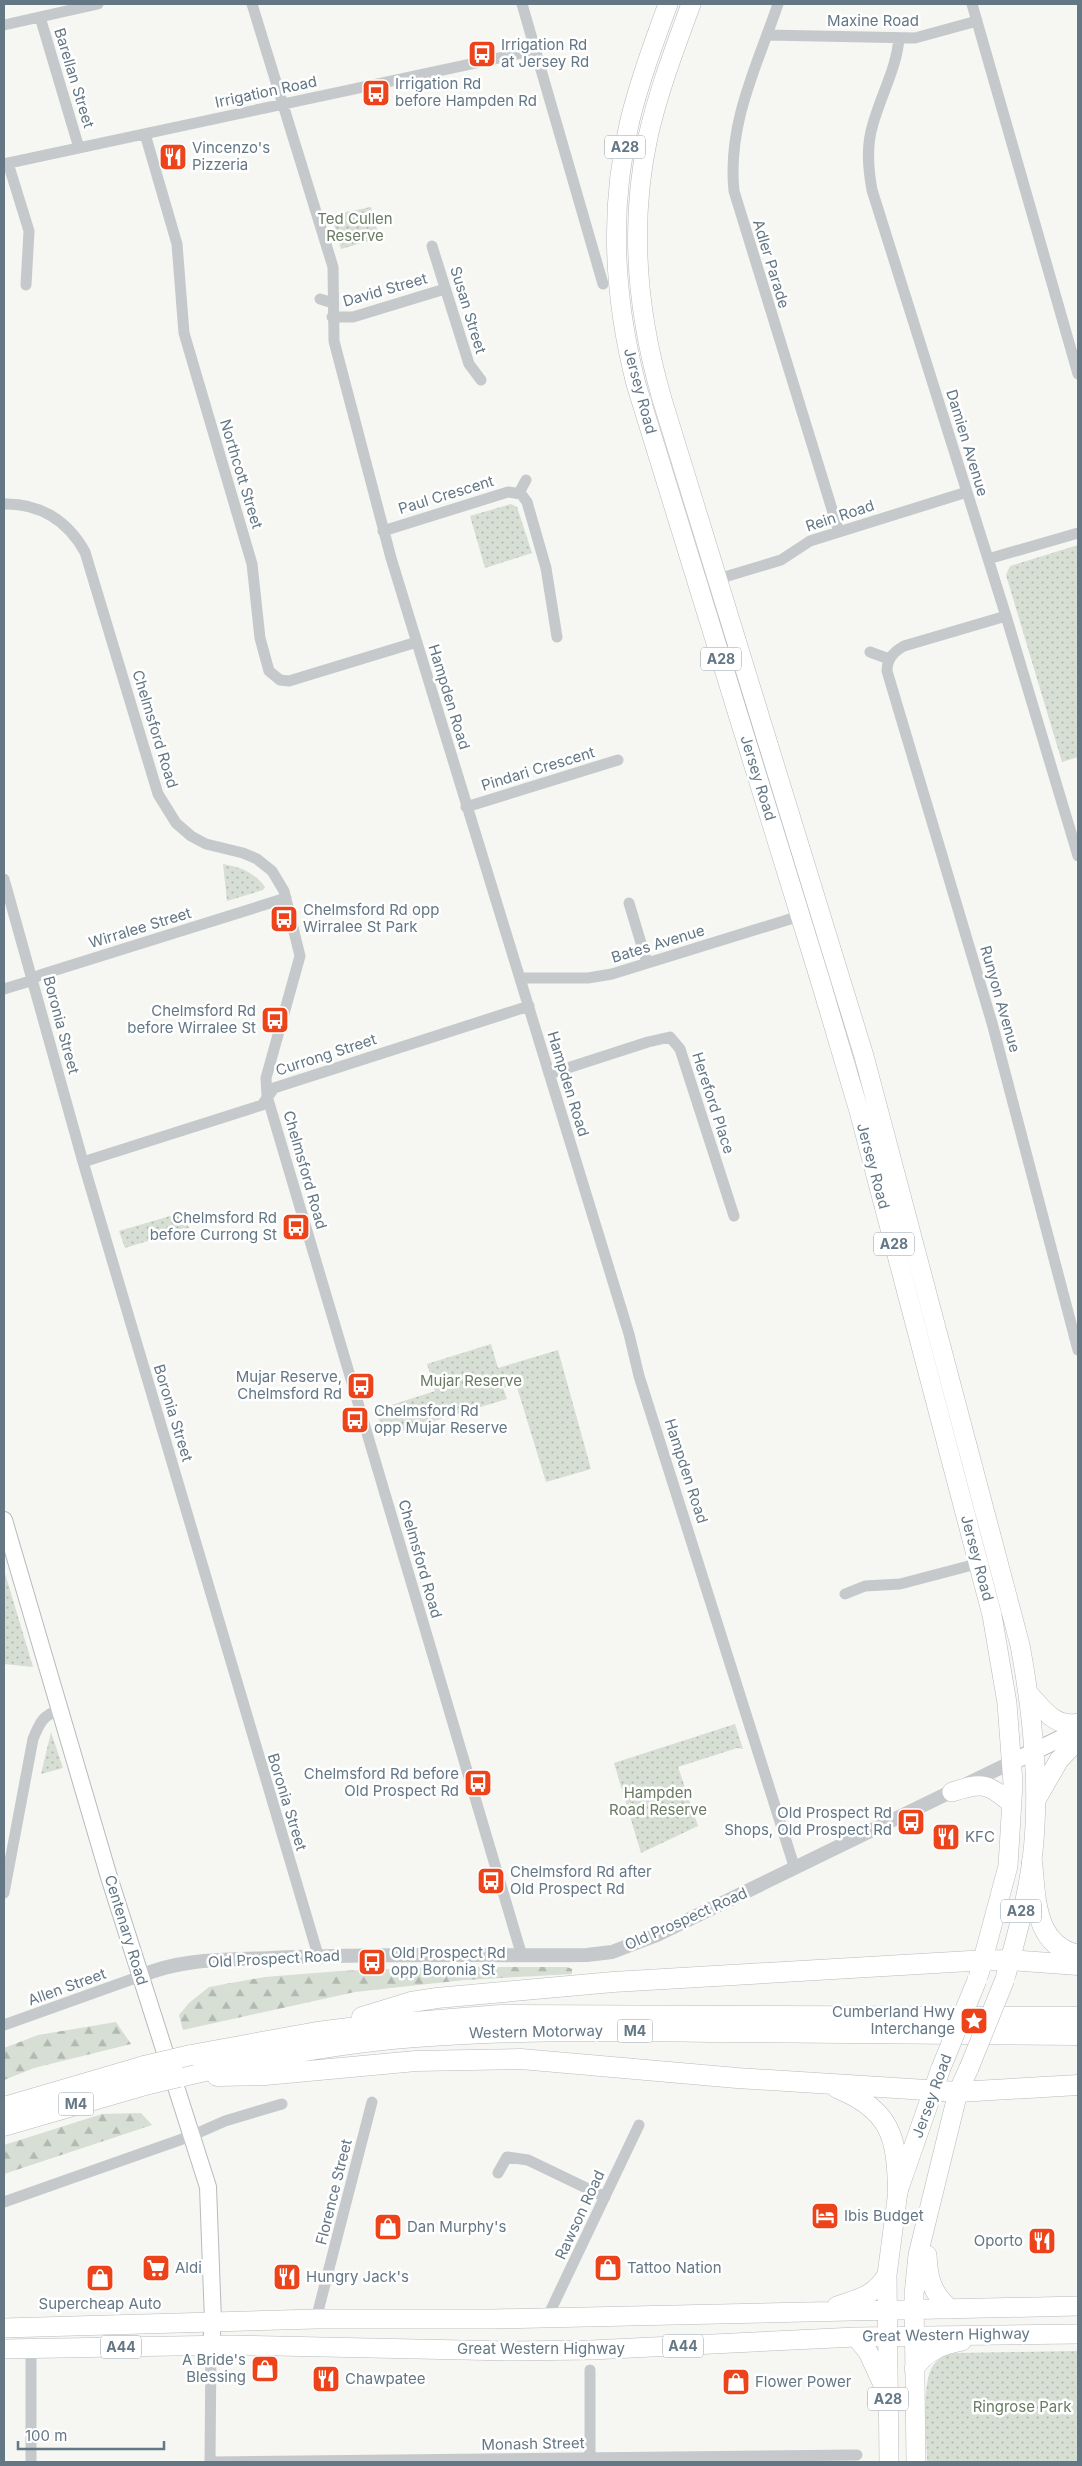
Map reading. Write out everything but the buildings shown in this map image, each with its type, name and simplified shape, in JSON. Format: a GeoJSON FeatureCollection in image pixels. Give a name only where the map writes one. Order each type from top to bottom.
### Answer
{"type":"FeatureCollection","features":[{"type":"Feature","properties":{"kind":"highway","name":"Jersey Road"},"geometry":{"type":"LineString","coordinates":[[668,4],[638,91],[621,173],[617,257],[622,321],[630,359],[858,1111],[979,1564],[1003,1671],[1012,1762],[1012,1804],[1008,1866],[983,1960],[977,1980],[941,2068],[898,2190],[887,2275],[887,2336]]}},
{"type":"Feature","properties":{"kind":"highway","name":"Jersey Road"},"geometry":{"type":"LineString","coordinates":[[691,4],[664,80],[647,145],[638,213],[638,269],[644,321],[652,364],[866,1065],[998,1559],[1020,1645],[1029,1694],[1036,1801],[1032,1862],[1008,1970],[958,2092],[925,2220],[918,2255],[914,2310]]}},
{"type":"Feature","properties":{"kind":"highway"},"geometry":{"type":"LineString","coordinates":[[1029,1694],[1052,1719],[1060,1723],[1078,1723]]}},
{"type":"Feature","properties":{"kind":"highway"},"geometry":{"type":"LineString","coordinates":[[1036,1801],[1058,1760],[1078,1740]]}},
{"type":"Feature","properties":{"kind":"highway"},"geometry":{"type":"LineString","coordinates":[[952,1792],[970,1786],[987,1786],[996,1790],[1012,1804]]}},
{"type":"Feature","properties":{"kind":"highway"},"geometry":{"type":"LineString","coordinates":[[1032,1862],[1038,1911],[1045,1932],[1062,1948],[1078,1955]]}},
{"type":"Feature","properties":{"kind":"highway"},"geometry":{"type":"LineString","coordinates":[[317,2032],[410,2002],[613,1982],[983,1960],[1008,1970],[1078,1965]]}},
{"type":"Feature","properties":{"kind":"highway","name":"Western Motorway"},"geometry":{"type":"LineString","coordinates":[[190,2070],[317,2032],[412,2021],[537,2014],[1078,2017]]}},
{"type":"Feature","properties":{"kind":"highway","name":"Western Motorway"},"geometry":{"type":"LineString","coordinates":[[4,2107],[147,2075],[190,2070],[343,2045],[414,2037],[501,2032],[1078,2035]]}},
{"type":"Feature","properties":{"kind":"highway"},"geometry":{"type":"LineString","coordinates":[[190,2070],[265,2074],[416,2061],[520,2059],[958,2092],[1078,2085]]}},
{"type":"Feature","properties":{"kind":"highway","name":"Western Motorway"},"geometry":{"type":"LineString","coordinates":[[4,2126],[147,2075]]}},
{"type":"Feature","properties":{"kind":"highway"},"geometry":{"type":"LineString","coordinates":[[789,2080],[835,2087],[859,2097],[878,2113],[891,2134],[897,2153],[898,2190]]}},
{"type":"Feature","properties":{"kind":"highway"},"geometry":{"type":"LineString","coordinates":[[925,2220],[928,2279],[939,2300],[950,2309]]}},
{"type":"Feature","properties":{"kind":"highway"},"geometry":{"type":"LineString","coordinates":[[818,2312],[871,2294],[879,2287],[887,2275]]}},
{"type":"Feature","properties":{"kind":"highway","name":"Great Western Highway"},"geometry":{"type":"LineString","coordinates":[[4,2328],[316,2318],[402,2320],[547,2318],[1078,2306]]}},
{"type":"Feature","properties":{"kind":"highway","name":"A28"},"geometry":{"type":"LineString","coordinates":[[914,2310],[916,2462]]}},
{"type":"Feature","properties":{"kind":"highway"},"geometry":{"type":"LineString","coordinates":[[914,2369],[922,2358],[931,2351],[953,2343],[998,2334]]}},
{"type":"Feature","properties":{"kind":"highway","name":"Great Western Highway"},"geometry":{"type":"LineString","coordinates":[[4,2349],[211,2345],[555,2350],[887,2336],[1078,2334]]}},
{"type":"Feature","properties":{"kind":"highway","name":"A28"},"geometry":{"type":"LineString","coordinates":[[887,2336],[889,2462]]}},
{"type":"Feature","properties":{"kind":"highway"},"geometry":{"type":"LineString","coordinates":[[856,2337],[868,2352],[888,2397]]}},
{"type":"Feature","properties":{"kind":"main road","name":"Centenary Road"},"geometry":{"type":"LineString","coordinates":[[4,1520],[141,1976],[208,2187],[213,2321],[211,2345]]}},
{"type":"Feature","properties":{"kind":"main road","name":"Old Prospect Road"},"geometry":{"type":"LineString","coordinates":[[1012,1762],[1078,1730]]}},
{"type":"Feature","properties":{"kind":"street"},"geometry":{"type":"LineString","coordinates":[[4,25],[98,4]]}},
{"type":"Feature","properties":{"kind":"street","name":"Hampden Road"},"geometry":{"type":"LineString","coordinates":[[252,4],[332,267],[334,344],[383,531],[466,807],[521,978],[640,1376],[795,1869]]}},
{"type":"Feature","properties":{"kind":"street"},"geometry":{"type":"LineString","coordinates":[[522,4],[604,284]]}},
{"type":"Feature","properties":{"kind":"street","name":"Adler Parade"},"geometry":{"type":"LineString","coordinates":[[778,4],[736,127],[732,160],[734,191],[839,532]]}},
{"type":"Feature","properties":{"kind":"street"},"geometry":{"type":"LineString","coordinates":[[972,4],[1078,374]]}},
{"type":"Feature","properties":{"kind":"street","name":"Barellan Street"},"geometry":{"type":"LineString","coordinates":[[40,17],[79,148]]}},
{"type":"Feature","properties":{"kind":"street","name":"Maxine Road"},"geometry":{"type":"LineString","coordinates":[[767,35],[919,37],[977,21]]}},
{"type":"Feature","properties":{"kind":"street","name":"Damien Avenue"},"geometry":{"type":"LineString","coordinates":[[898,38],[897,54],[869,139],[870,180],[1006,616],[1078,856]]}},
{"type":"Feature","properties":{"kind":"street","name":"Irrigation Road"},"geometry":{"type":"LineString","coordinates":[[6,163],[536,50]]}},
{"type":"Feature","properties":{"kind":"street","name":"Northcott Street"},"geometry":{"type":"LineString","coordinates":[[145,134],[178,248],[184,333],[252,564],[258,634],[270,671],[280,680],[289,681],[417,642]]}},
{"type":"Feature","properties":{"kind":"street"},"geometry":{"type":"LineString","coordinates":[[6,163],[29,231],[26,285]]}},
{"type":"Feature","properties":{"kind":"street","name":"Susan Street"},"geometry":{"type":"LineString","coordinates":[[432,246],[469,364],[481,380]]}},
{"type":"Feature","properties":{"kind":"street","name":"David Street"},"geometry":{"type":"LineString","coordinates":[[332,317],[353,317],[445,289]]}},
{"type":"Feature","properties":{"kind":"street"},"geometry":{"type":"LineString","coordinates":[[320,299],[333,303]]}},
{"type":"Feature","properties":{"kind":"street"},"geometry":{"type":"LineString","coordinates":[[526,480],[519,493],[527,502],[546,568],[557,637]]}},
{"type":"Feature","properties":{"kind":"street","name":"Paul Crescent"},"geometry":{"type":"LineString","coordinates":[[383,531],[508,492],[519,493]]}},
{"type":"Feature","properties":{"kind":"street","name":"Rein Road"},"geometry":{"type":"LineString","coordinates":[[698,585],[781,560],[804,543],[967,492]]}},
{"type":"Feature","properties":{"kind":"street","name":"Chelmsford Road"},"geometry":{"type":"LineString","coordinates":[[4,504],[29,506],[55,517],[74,534],[85,552],[158,794],[169,814],[183,830],[198,840],[213,846],[243,853],[266,865],[279,881],[286,898],[300,956],[266,1078],[267,1096],[522,1956]]}},
{"type":"Feature","properties":{"kind":"street"},"geometry":{"type":"LineString","coordinates":[[988,559],[1078,533]]}},
{"type":"Feature","properties":{"kind":"street"},"geometry":{"type":"LineString","coordinates":[[870,652],[889,659],[895,651],[904,646],[1006,616]]}},
{"type":"Feature","properties":{"kind":"street","name":"Runyon Avenue"},"geometry":{"type":"LineString","coordinates":[[889,659],[888,676],[992,1023],[1078,1350]]}},
{"type":"Feature","properties":{"kind":"street","name":"Pindari Crescent"},"geometry":{"type":"LineString","coordinates":[[466,807],[618,760]]}},
{"type":"Feature","properties":{"kind":"street","name":"Boronia Street"},"geometry":{"type":"LineString","coordinates":[[4,879],[83,1162],[318,1955]]}},
{"type":"Feature","properties":{"kind":"street","name":"Wirralee Street"},"geometry":{"type":"LineString","coordinates":[[4,989],[286,898]]}},
{"type":"Feature","properties":{"kind":"street"},"geometry":{"type":"LineString","coordinates":[[630,903],[647,963]]}},
{"type":"Feature","properties":{"kind":"street","name":"Bates Avenue"},"geometry":{"type":"LineString","coordinates":[[521,978],[588,978],[612,974],[800,916]]}},
{"type":"Feature","properties":{"kind":"street","name":"Currong Street"},"geometry":{"type":"LineString","coordinates":[[83,1162],[262,1105],[274,1088],[529,1006]]}},
{"type":"Feature","properties":{"kind":"street","name":"Hereford Place"},"geometry":{"type":"LineString","coordinates":[[549,1074],[670,1037],[680,1049],[734,1216]]}},
{"type":"Feature","properties":{"kind":"street"},"geometry":{"type":"LineString","coordinates":[[845,1594],[865,1586],[900,1584],[998,1559]]}},
{"type":"Feature","properties":{"kind":"street"},"geometry":{"type":"LineString","coordinates":[[4,1893],[33,1739],[41,1720],[47,1714],[61,1709]]}},
{"type":"Feature","properties":{"kind":"street","name":"Old Prospect Road"},"geometry":{"type":"LineString","coordinates":[[141,1976],[161,1967],[318,1955],[599,1955],[634,1945],[795,1869],[1012,1762]]}},
{"type":"Feature","properties":{"kind":"street","name":"Allen Street"},"geometry":{"type":"LineString","coordinates":[[4,2025],[141,1976]]}},
{"type":"Feature","properties":{"kind":"street","name":"Florence Street"},"geometry":{"type":"LineString","coordinates":[[316,2318],[372,2102]]}},
{"type":"Feature","properties":{"kind":"street"},"geometry":{"type":"LineString","coordinates":[[4,2202],[192,2136],[225,2121],[282,2104]]}},
{"type":"Feature","properties":{"kind":"street","name":"Rawson Road"},"geometry":{"type":"LineString","coordinates":[[547,2318],[640,2125]]}},
{"type":"Feature","properties":{"kind":"street"},"geometry":{"type":"LineString","coordinates":[[498,2173],[506,2157],[528,2160],[605,2197]]}},
{"type":"Feature","properties":{"kind":"street"},"geometry":{"type":"LineString","coordinates":[[210,2462],[211,2345]]}},
{"type":"Feature","properties":{"kind":"street"},"geometry":{"type":"LineString","coordinates":[[31,2348],[31,2462]]}},
{"type":"Feature","properties":{"kind":"street"},"geometry":{"type":"LineString","coordinates":[[590,2370],[590,2460]]}},
{"type":"Feature","properties":{"kind":"street","name":"Monash Street"},"geometry":{"type":"LineString","coordinates":[[210,2462],[590,2460],[857,2455]]}},
{"type":"Feature","properties":{"kind":"green space","name":"Ted Cullen Reserve"},"geometry":{"type":"Polygon","coordinates":[[[371,207],[379,238],[341,249],[331,215],[371,207]]]}},
{"type":"Feature","properties":{"kind":"green space"},"geometry":{"type":"Polygon","coordinates":[[[511,504],[517,507],[532,553],[485,568],[470,516],[511,504]]]}},
{"type":"Feature","properties":{"kind":"green space"},"geometry":{"type":"Polygon","coordinates":[[[1078,545],[1078,757],[1062,762],[1006,575],[1010,566],[1078,545]]]}},
{"type":"Feature","properties":{"kind":"green space"},"geometry":{"type":"Polygon","coordinates":[[[223,864],[246,871],[265,887],[263,890],[227,901],[223,864]]]}},
{"type":"Feature","properties":{"kind":"green space"},"geometry":{"type":"Polygon","coordinates":[[[184,1212],[189,1228],[125,1248],[119,1231],[184,1212]]]}},
{"type":"Feature","properties":{"kind":"green space","name":"Mujar Reserve"},"geometry":{"type":"Polygon","coordinates":[[[491,1344],[498,1368],[558,1350],[591,1469],[546,1482],[516,1384],[503,1388],[507,1399],[384,1436],[376,1410],[435,1391],[427,1364],[491,1344]]]}},
{"type":"Feature","properties":{"kind":"green space"},"geometry":{"type":"Polygon","coordinates":[[[4,1570],[33,1667],[4,1664],[4,1570]]]}},
{"type":"Feature","properties":{"kind":"green space","name":"Hampden Road Reserve"},"geometry":{"type":"Polygon","coordinates":[[[735,1724],[743,1749],[737,1748],[678,1767],[698,1826],[641,1853],[614,1763],[735,1724]]]}},
{"type":"Feature","properties":{"kind":"green space"},"geometry":{"type":"Polygon","coordinates":[[[51,1732],[63,1768],[41,1774],[51,1732]]]}},
{"type":"Feature","properties":{"kind":"green space"},"geometry":{"type":"Polygon","coordinates":[[[434,1967],[567,1967],[572,1969],[572,1974],[464,1980],[355,1992],[183,2030],[179,2015],[189,2003],[209,1987],[265,1977],[340,1971],[434,1967]]]}},
{"type":"Feature","properties":{"kind":"green space"},"geometry":{"type":"Polygon","coordinates":[[[116,2022],[131,2044],[34,2068],[4,2080],[4,2048],[38,2035],[116,2022]]]}},
{"type":"Feature","properties":{"kind":"green space"},"geometry":{"type":"Polygon","coordinates":[[[141,2113],[152,2125],[4,2174],[4,2145],[102,2114],[141,2113]]]}},
{"type":"Feature","properties":{"kind":"green space","name":"Ringrose Park"},"geometry":{"type":"Polygon","coordinates":[[[1078,2351],[1078,2462],[927,2462],[925,2410],[927,2382],[930,2371],[939,2359],[956,2353],[1078,2351]]]}},
{"type":"Feature","properties":{"kind":"place","name":"Irrigation Rd at Jersey Rd"},"geometry":{"type":"Point","coordinates":[482,54]}},
{"type":"Feature","properties":{"kind":"place","name":"Irrigation Rd before Hampden Rd"},"geometry":{"type":"Point","coordinates":[376,93]}},
{"type":"Feature","properties":{"kind":"place","name":"Vincenzo's Pizzeria"},"geometry":{"type":"Point","coordinates":[173,157]}},
{"type":"Feature","properties":{"kind":"place","name":"Chelmsford Rd opp Wirralee St Park"},"geometry":{"type":"Point","coordinates":[284,919]}},
{"type":"Feature","properties":{"kind":"place","name":"Chelmsford Rd before Wirralee St"},"geometry":{"type":"Point","coordinates":[275,1020]}},
{"type":"Feature","properties":{"kind":"place","name":"Chelmsford Rd before Currong St"},"geometry":{"type":"Point","coordinates":[296,1227]}},
{"type":"Feature","properties":{"kind":"place","name":"Mujar Reserve, Chelmsford Rd"},"geometry":{"type":"Point","coordinates":[361,1386]}},
{"type":"Feature","properties":{"kind":"place","name":"Chelmsford Rd opp Mujar Reserve"},"geometry":{"type":"Point","coordinates":[355,1420]}},
{"type":"Feature","properties":{"kind":"place","name":"Chelmsford Rd before Old Prospect Rd"},"geometry":{"type":"Point","coordinates":[478,1783]}},
{"type":"Feature","properties":{"kind":"place","name":"Old Prospect Rd Shops, Old Prospect Rd"},"geometry":{"type":"Point","coordinates":[911,1822]}},
{"type":"Feature","properties":{"kind":"place","name":"KFC"},"geometry":{"type":"Point","coordinates":[946,1837]}},
{"type":"Feature","properties":{"kind":"place","name":"Chelmsford Rd after Old Prospect Rd"},"geometry":{"type":"Point","coordinates":[491,1881]}},
{"type":"Feature","properties":{"kind":"place","name":"Old Prospect Rd opp Boronia St"},"geometry":{"type":"Point","coordinates":[372,1962]}},
{"type":"Feature","properties":{"kind":"place","name":"Cumberland Hwy Interchange"},"geometry":{"type":"Point","coordinates":[974,2021]}},
{"type":"Feature","properties":{"kind":"place","name":"Ibis Budget"},"geometry":{"type":"Point","coordinates":[825,2216]}},
{"type":"Feature","properties":{"kind":"place","name":"Dan Murphy's"},"geometry":{"type":"Point","coordinates":[388,2227]}},
{"type":"Feature","properties":{"kind":"place","name":"Oporto"},"geometry":{"type":"Point","coordinates":[1042,2241]}},
{"type":"Feature","properties":{"kind":"place","name":"Aldi"},"geometry":{"type":"Point","coordinates":[156,2268]}},
{"type":"Feature","properties":{"kind":"place","name":"Tattoo Nation"},"geometry":{"type":"Point","coordinates":[608,2268]}},
{"type":"Feature","properties":{"kind":"place","name":"Hungry Jack's"},"geometry":{"type":"Point","coordinates":[287,2277]}},
{"type":"Feature","properties":{"kind":"place","name":"Supercheap Auto"},"geometry":{"type":"Point","coordinates":[100,2278]}},
{"type":"Feature","properties":{"kind":"place","name":"A Bride's Blessing"},"geometry":{"type":"Point","coordinates":[265,2369]}},
{"type":"Feature","properties":{"kind":"place","name":"Chawpatee"},"geometry":{"type":"Point","coordinates":[326,2379]}},
{"type":"Feature","properties":{"kind":"place","name":"Flower Power"},"geometry":{"type":"Point","coordinates":[736,2382]}}]}
